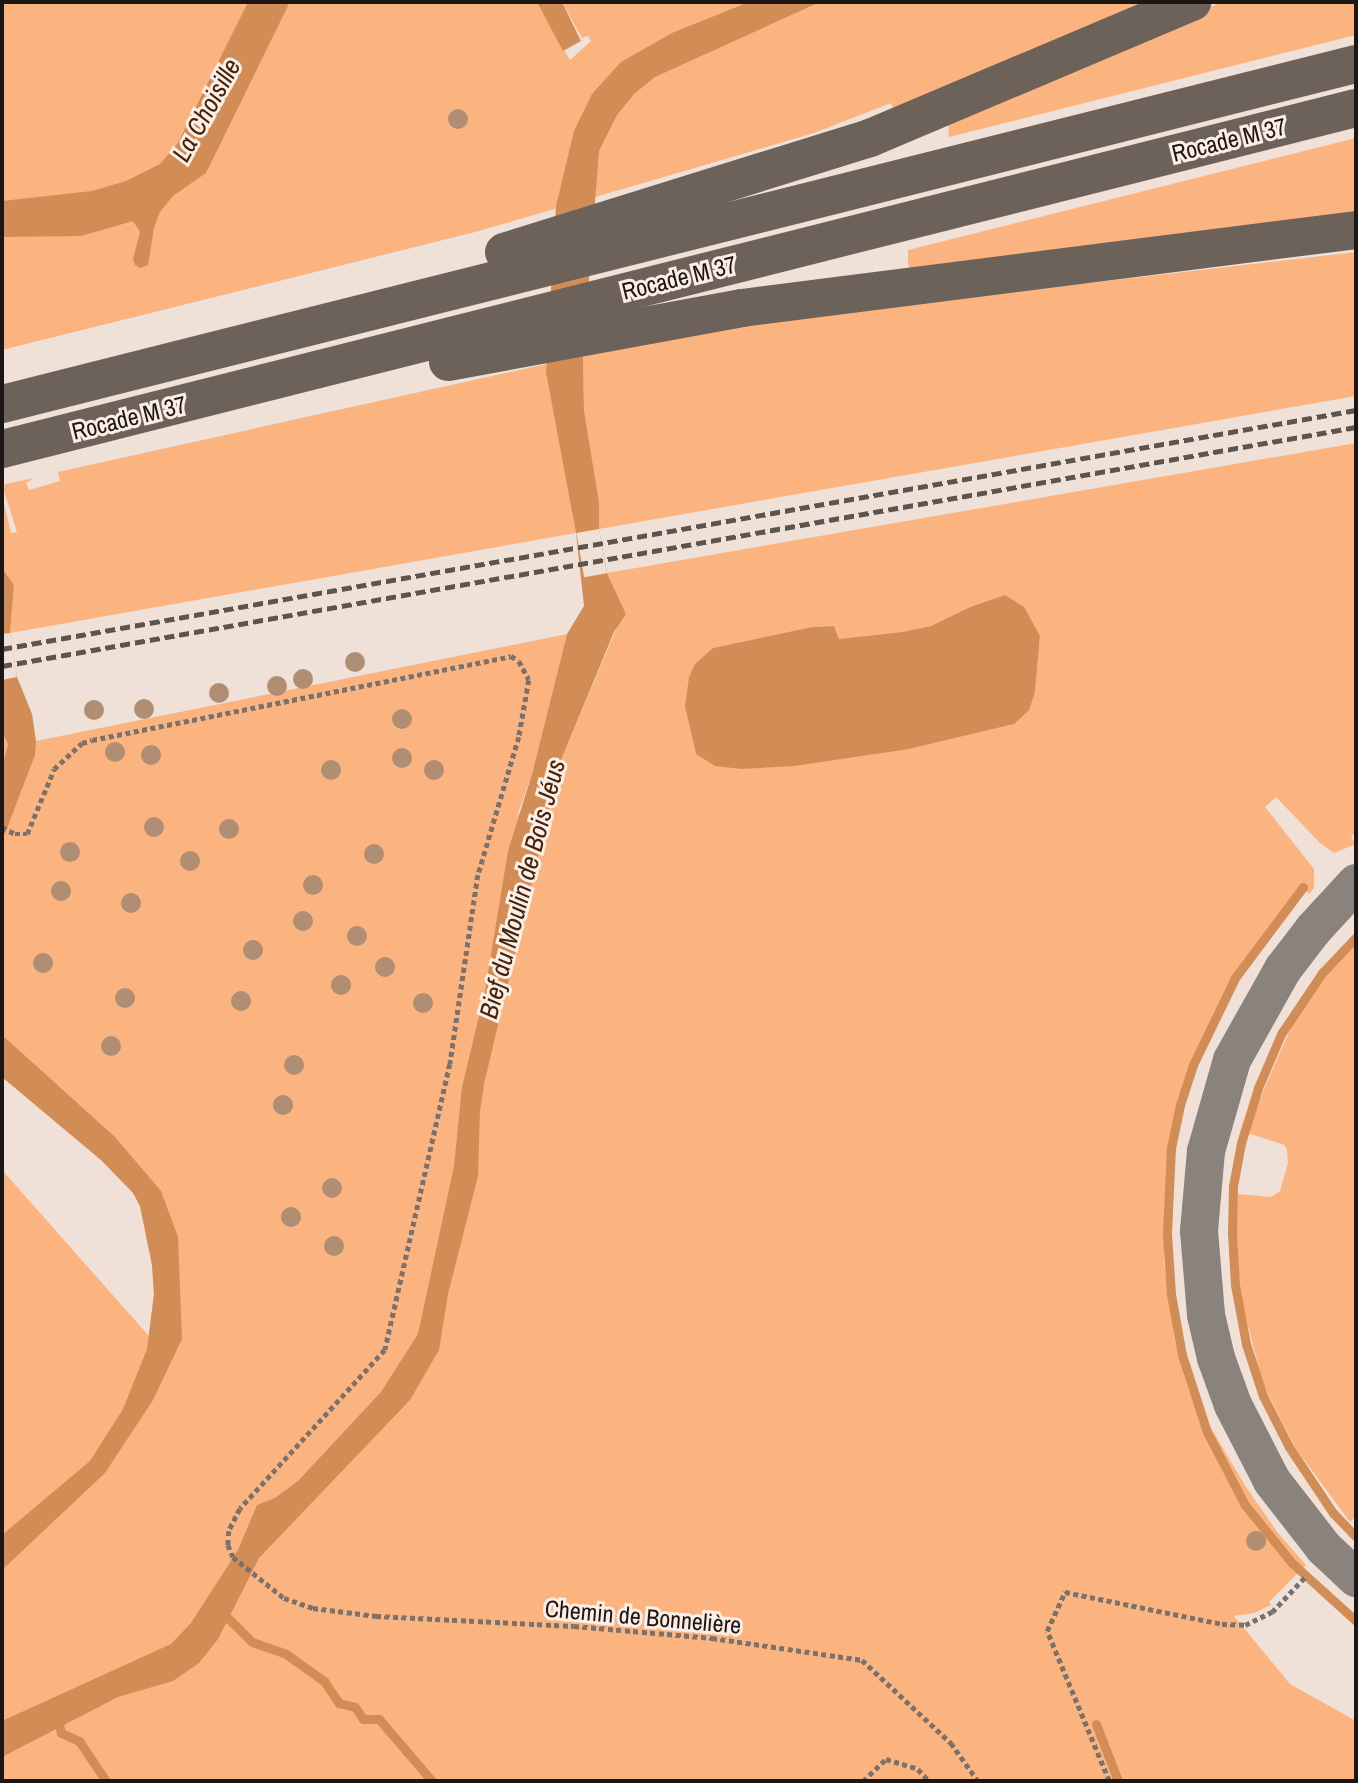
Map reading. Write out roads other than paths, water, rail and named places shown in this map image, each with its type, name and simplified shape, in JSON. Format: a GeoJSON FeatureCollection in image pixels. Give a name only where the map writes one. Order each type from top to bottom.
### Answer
{"type":"FeatureCollection","features":[{"type":"Feature","properties":{"kind":"highway"},"geometry":{"type":"LineString","coordinates":[[592,241],[870,138],[1192,2]]}},
{"type":"Feature","properties":{"kind":"highway","name":"Rocade M 37"},"geometry":{"type":"LineString","coordinates":[[2,404],[440,294],[553,252],[592,241],[1356,64]]}},
{"type":"Feature","properties":{"kind":"highway","name":"Rocade M 37"},"geometry":{"type":"LineString","coordinates":[[2,449],[374,357],[429,365],[548,328],[1356,108]]}},
{"type":"Feature","properties":{"kind":"highway"},"geometry":{"type":"LineString","coordinates":[[586,319],[742,308],[1356,230]]}},
{"type":"Feature","properties":{"kind":"main road"},"geometry":{"type":"LineString","coordinates":[[1356,883],[1312,930],[1283,969],[1232,1060],[1206,1151],[1199,1231],[1206,1315],[1216,1358],[1233,1405],[1272,1481],[1324,1548],[1356,1578]]}},
{"type":"Feature","properties":{"kind":"water","name":"La Choisille"},"geometry":{"type":"Polygon","coordinates":[[[248,2],[290,2],[206,173],[173,196],[160,212],[154,228],[148,265],[140,268],[135,265],[133,259],[140,232],[133,221],[81,236],[2,237],[2,201],[92,191],[126,181],[160,164],[178,143],[248,2]]]}},
{"type":"Feature","properties":{"kind":"water"},"geometry":{"type":"Polygon","coordinates":[[[537,2],[562,2],[581,41],[563,51],[537,2]]]}},
{"type":"Feature","properties":{"kind":"water","name":"Bief du Moulin de Bois Jéus"},"geometry":{"type":"Polygon","coordinates":[[[749,2],[820,2],[655,77],[634,94],[617,115],[599,151],[583,356],[584,410],[607,573],[626,614],[614,632],[561,760],[484,1084],[480,1112],[478,1176],[448,1294],[439,1350],[410,1400],[259,1558],[218,1639],[199,1663],[173,1681],[118,1697],[2,1757],[2,1721],[171,1644],[191,1623],[238,1550],[257,1505],[275,1498],[298,1481],[381,1392],[418,1334],[454,1166],[462,1087],[485,991],[508,851],[532,774],[567,634],[584,606],[576,533],[546,372],[556,206],[574,131],[592,94],[621,62],[672,33],[749,2]]]}},
{"type":"Feature","properties":{"kind":"water"},"geometry":{"type":"Polygon","coordinates":[[[2,568],[14,585],[10,633],[17,677],[32,714],[36,741],[35,755],[2,841],[2,766],[8,745],[2,730],[2,568]]]}},
{"type":"Feature","properties":{"kind":"water"},"geometry":{"type":"Polygon","coordinates":[[[1005,595],[1024,607],[1040,636],[1035,692],[1029,710],[1014,724],[909,749],[794,766],[741,769],[715,766],[696,754],[685,707],[689,677],[695,664],[713,648],[812,627],[834,626],[839,639],[902,632],[931,626],[970,607],[1005,595]]]}},
{"type":"Feature","properties":{"kind":"water"},"geometry":{"type":"Polygon","coordinates":[[[2,1035],[115,1137],[161,1191],[178,1237],[182,1339],[153,1400],[105,1473],[2,1570],[2,1535],[90,1461],[123,1409],[147,1349],[154,1294],[152,1265],[140,1206],[133,1193],[101,1160],[2,1077],[2,1035]]]}},
{"type":"Feature","properties":{"kind":"waterway"},"geometry":{"type":"LineString","coordinates":[[1303,887],[1235,978],[1193,1065],[1180,1105],[1171,1148],[1167,1234],[1171,1294],[1182,1355],[1207,1432],[1245,1505],[1292,1563],[1356,1621]]}},
{"type":"Feature","properties":{"kind":"waterway"},"geometry":{"type":"LineString","coordinates":[[1356,937],[1322,973],[1281,1034],[1258,1088],[1241,1143],[1233,1186],[1232,1233],[1235,1285],[1246,1344],[1263,1396],[1289,1447],[1333,1513],[1356,1537]]}},
{"type":"Feature","properties":{"kind":"waterway"},"geometry":{"type":"LineString","coordinates":[[221,1611],[252,1642],[286,1654],[324,1681],[339,1703],[355,1707],[363,1719],[379,1719],[432,1781]]}},
{"type":"Feature","properties":{"kind":"waterway"},"geometry":{"type":"LineString","coordinates":[[58,1719],[61,1733],[79,1741],[106,1781]]}},
{"type":"Feature","properties":{"kind":"waterway"},"geometry":{"type":"LineString","coordinates":[[1096,1724],[1118,1781]]}},
{"type":"Feature","properties":{"kind":"railway"},"geometry":{"type":"LineString","coordinates":[[2,649],[1356,410]]}},
{"type":"Feature","properties":{"kind":"railway"},"geometry":{"type":"LineString","coordinates":[[2,666],[1356,427]]}}]}
